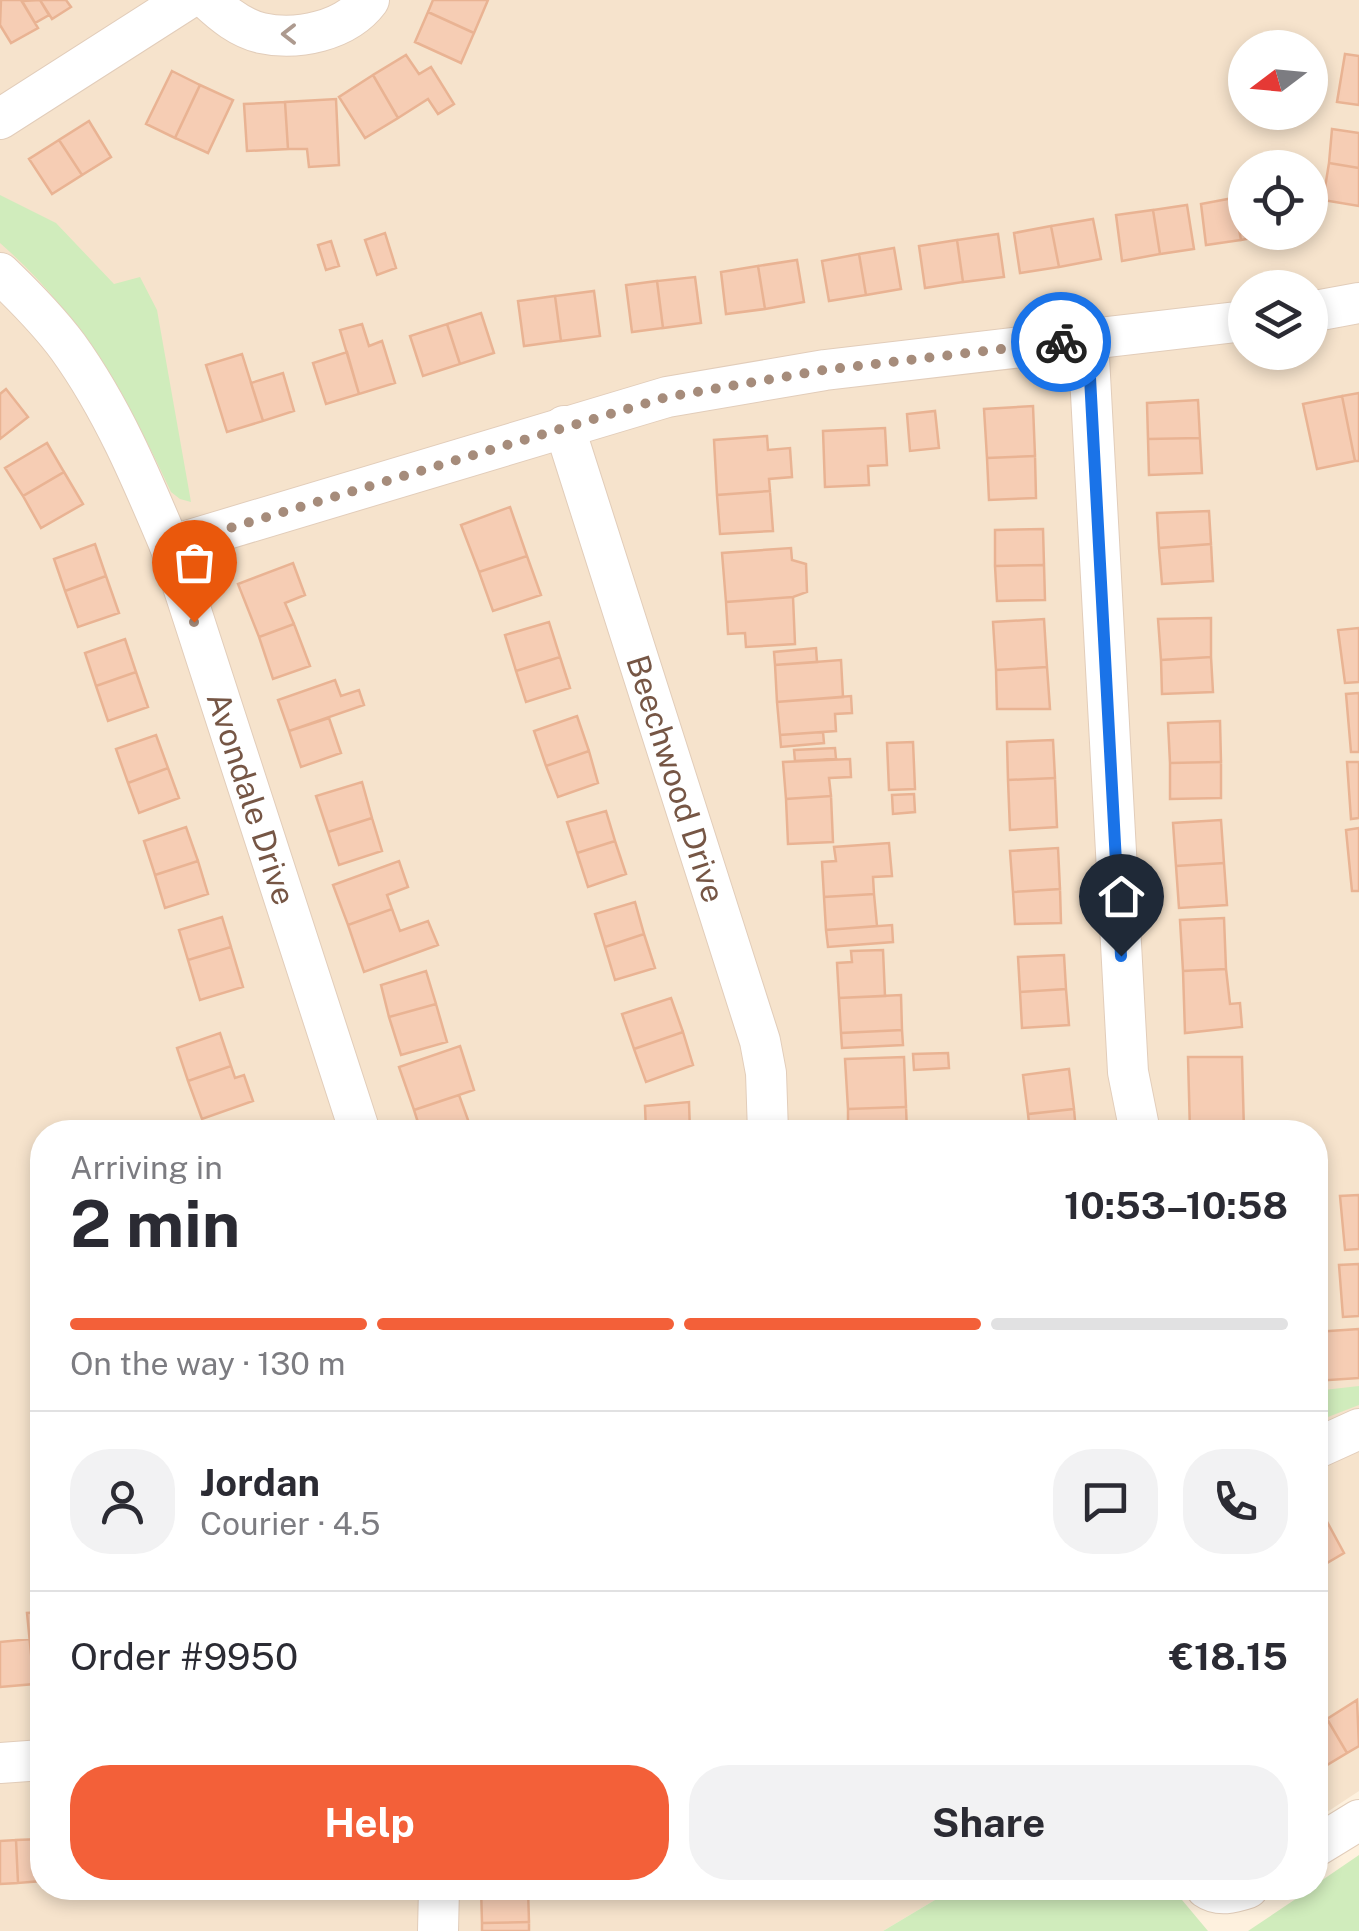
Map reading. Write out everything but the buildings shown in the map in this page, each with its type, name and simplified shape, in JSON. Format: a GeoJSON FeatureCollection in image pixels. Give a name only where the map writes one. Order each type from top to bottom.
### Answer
{"type":"FeatureCollection","features":[{"type":"Feature","properties":{"kind":"street"},"geometry":{"type":"LineString","coordinates":[[0,119],[186,0]]}},
{"type":"Feature","properties":{"kind":"street"},"geometry":{"type":"LineString","coordinates":[[208,0],[226,17],[260,33],[297,36],[333,27],[369,0]]}},
{"type":"Feature","properties":{"kind":"street","name":"Avondale Drive"},"geometry":{"type":"LineString","coordinates":[[0,273],[67,345],[134,459],[170,546],[356,1120]]}},
{"type":"Feature","properties":{"kind":"street"},"geometry":{"type":"LineString","coordinates":[[1328,309],[1359,303]]}},
{"type":"Feature","properties":{"kind":"street"},"geometry":{"type":"LineString","coordinates":[[170,546],[667,397],[790,375],[1228,324]]}},
{"type":"Feature","properties":{"kind":"street"},"geometry":{"type":"LineString","coordinates":[[1088,340],[1128,1072],[1138,1120]]}},
{"type":"Feature","properties":{"kind":"street","name":"Beechwood Drive"},"geometry":{"type":"LineString","coordinates":[[564,426],[760,1041],[768,1120]]}},
{"type":"Feature","properties":{"kind":"street"},"geometry":{"type":"LineString","coordinates":[[1328,1443],[1359,1430]]}},
{"type":"Feature","properties":{"kind":"street"},"geometry":{"type":"LineString","coordinates":[[0,1763],[30,1761]]}},
{"type":"Feature","properties":{"kind":"street"},"geometry":{"type":"LineString","coordinates":[[1328,1839],[1359,1820]]}},
{"type":"Feature","properties":{"kind":"street"},"geometry":{"type":"LineString","coordinates":[[438,1900],[438,1931]]}},
{"type":"Feature","properties":{"kind":"shaded area"},"geometry":{"type":"Polygon","coordinates":[[[0,0],[1359,0],[1359,1791],[1328,1811],[1328,1120],[30,1120],[30,1900],[935,1900],[883,1931],[0,1931],[0,0]]]}},
{"type":"Feature","properties":{"kind":"green space"},"geometry":{"type":"Polygon","coordinates":[[[0,195],[56,223],[114,284],[140,277],[157,310],[191,502],[171,492],[119,390],[77,327],[0,243],[0,195]]]}},
{"type":"Feature","properties":{"kind":"green space"},"geometry":{"type":"Polygon","coordinates":[[[1359,1386],[1359,1405],[1328,1417],[1328,1390],[1359,1386]]]}},
{"type":"Feature","properties":{"kind":"green space"},"geometry":{"type":"Polygon","coordinates":[[[1359,1855],[1359,1931],[1248,1931],[1294,1900],[1328,1900],[1328,1876],[1359,1855]]]}},
{"type":"Feature","properties":{"kind":"green space"},"geometry":{"type":"Polygon","coordinates":[[[935,1900],[1182,1900],[1208,1931],[883,1931],[935,1900]]]}},
{"type":"Feature","properties":{"kind":"way so far"},"geometry":{"type":"LineString","coordinates":[[194,622],[170,546],[667,397],[824,370],[1061,342]]}},
{"type":"Feature","properties":{"kind":"route"},"geometry":{"type":"LineString","coordinates":[[1061,342],[1088,340],[1121,956]]}}]}
